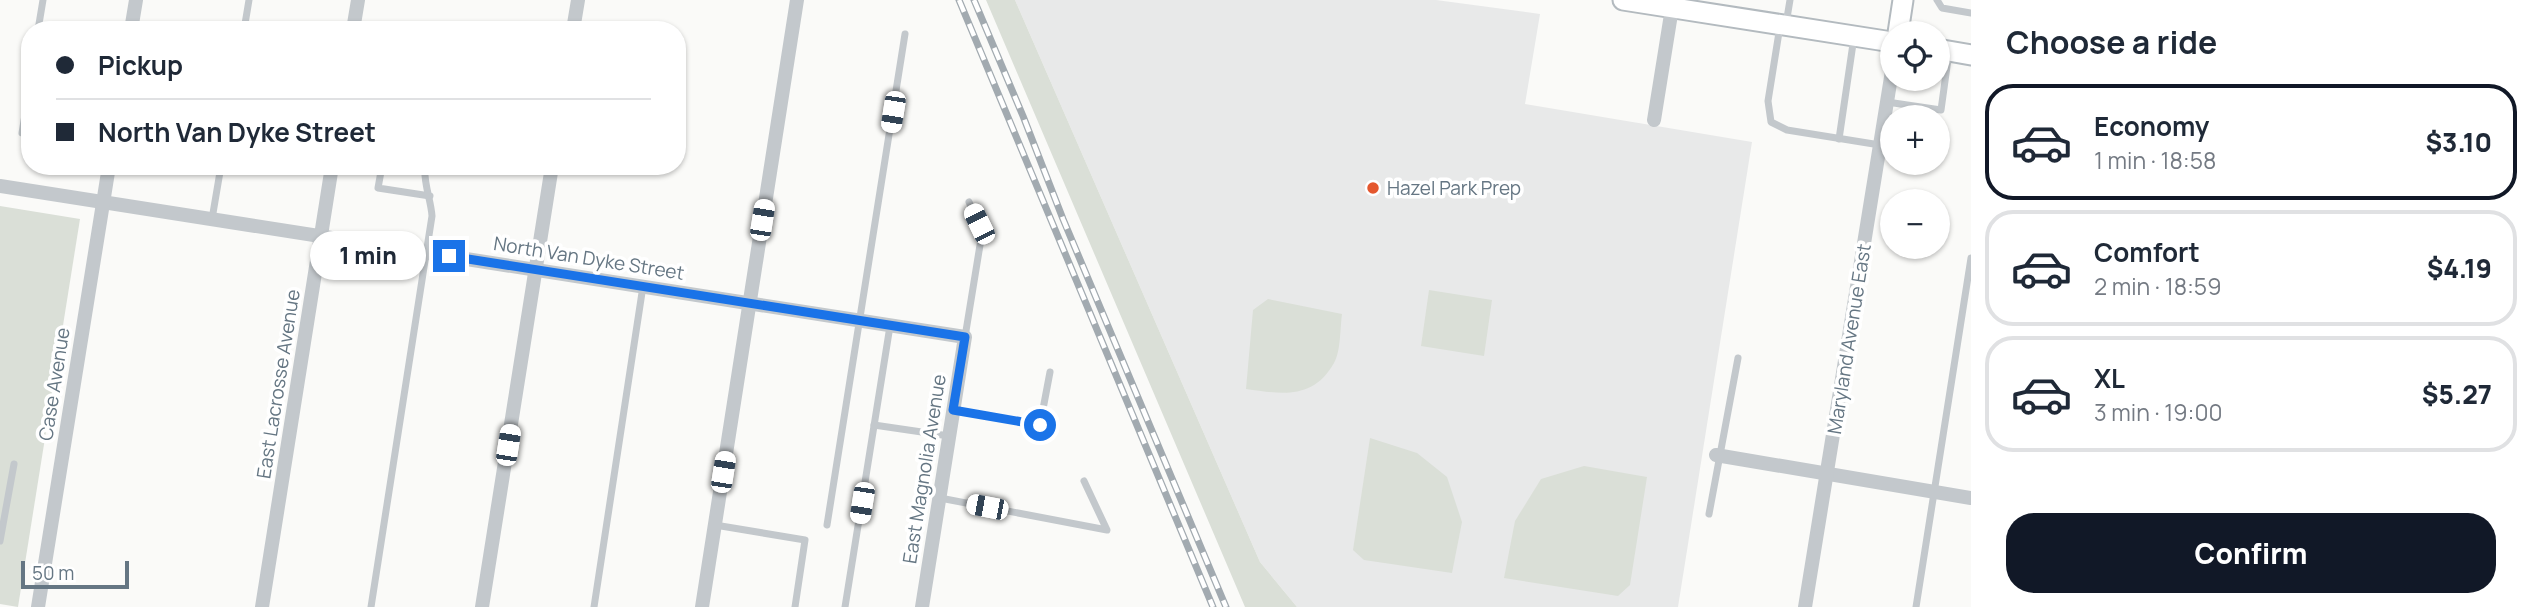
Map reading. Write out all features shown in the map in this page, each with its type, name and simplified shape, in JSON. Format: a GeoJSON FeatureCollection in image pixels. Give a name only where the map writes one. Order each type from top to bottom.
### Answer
{"type":"FeatureCollection","features":[{"type":"Feature","properties":{"kind":"main road"},"geometry":{"type":"LineString","coordinates":[[1623,0],[1672,8],[1701,6],[1783,25],[1880,40]]}},
{"type":"Feature","properties":{"kind":"main road"},"geometry":{"type":"LineString","coordinates":[[1900,21],[1903,0]]}},
{"type":"Feature","properties":{"kind":"main road"},"geometry":{"type":"LineString","coordinates":[[1950,51],[1971,55]]}},
{"type":"Feature","properties":{"kind":"street"},"geometry":{"type":"LineString","coordinates":[[132,21],[136,0]]}},
{"type":"Feature","properties":{"kind":"street"},"geometry":{"type":"LineString","coordinates":[[354,21],[358,0]]}},
{"type":"Feature","properties":{"kind":"street"},"geometry":{"type":"LineString","coordinates":[[574,21],[578,0]]}},
{"type":"Feature","properties":{"kind":"street"},"geometry":{"type":"LineString","coordinates":[[702,607],[797,0]]}},
{"type":"Feature","properties":{"kind":"street"},"geometry":{"type":"LineString","coordinates":[[1654,120],[1672,8]]}},
{"type":"Feature","properties":{"kind":"street","name":"Maryland Avenue East"},"geometry":{"type":"LineString","coordinates":[[1887,105],[1889,91]]}},
{"type":"Feature","properties":{"kind":"street","name":"Maryland Avenue East"},"geometry":{"type":"LineString","coordinates":[[1805,607],[1880,145]]}},
{"type":"Feature","properties":{"kind":"street","name":"Case Avenue"},"geometry":{"type":"LineString","coordinates":[[38,607],[108,175]]}},
{"type":"Feature","properties":{"kind":"street","name":"East Lacrosse Avenue"},"geometry":{"type":"LineString","coordinates":[[262,607],[331,175]]}},
{"type":"Feature","properties":{"kind":"street"},"geometry":{"type":"LineString","coordinates":[[482,607],[551,175]]}},
{"type":"Feature","properties":{"kind":"street","name":"North Van Dyke Street"},"geometry":{"type":"LineString","coordinates":[[0,186],[965,337]]}},
{"type":"Feature","properties":{"kind":"street","name":"East Magnolia Avenue"},"geometry":{"type":"LineString","coordinates":[[922,607],[965,337]]}},
{"type":"Feature","properties":{"kind":"street"},"geometry":{"type":"LineString","coordinates":[[1718,455],[1971,498]]}},
{"type":"Feature","properties":{"kind":"lane"},"geometry":{"type":"LineString","coordinates":[[40,21],[43,0]]}},
{"type":"Feature","properties":{"kind":"lane"},"geometry":{"type":"LineString","coordinates":[[246,21],[249,0]]}},
{"type":"Feature","properties":{"kind":"lane"},"geometry":{"type":"LineString","coordinates":[[1790,0],[1768,101],[1771,122],[1787,130],[1880,145]]}},
{"type":"Feature","properties":{"kind":"lane"},"geometry":{"type":"LineString","coordinates":[[1937,0],[1942,8],[1971,13]]}},
{"type":"Feature","properties":{"kind":"lane"},"geometry":{"type":"LineString","coordinates":[[827,525],[905,34]]}},
{"type":"Feature","properties":{"kind":"lane"},"geometry":{"type":"LineString","coordinates":[[1839,139],[1854,36]]}},
{"type":"Feature","properties":{"kind":"lane"},"geometry":{"type":"LineString","coordinates":[[1887,102],[1941,110],[1942,91]]}},
{"type":"Feature","properties":{"kind":"lane"},"geometry":{"type":"LineString","coordinates":[[212,219],[219,175]]}},
{"type":"Feature","properties":{"kind":"lane"},"geometry":{"type":"LineString","coordinates":[[381,175],[379,188],[430,196]]}},
{"type":"Feature","properties":{"kind":"lane"},"geometry":{"type":"LineString","coordinates":[[371,607],[432,216],[424,175]]}},
{"type":"Feature","properties":{"kind":"lane"},"geometry":{"type":"LineString","coordinates":[[965,337],[981,239],[979,224],[969,202]]}},
{"type":"Feature","properties":{"kind":"lane"},"geometry":{"type":"LineString","coordinates":[[1916,607],[1971,258]]}},
{"type":"Feature","properties":{"kind":"lane"},"geometry":{"type":"LineString","coordinates":[[594,607],[643,286]]}},
{"type":"Feature","properties":{"kind":"lane"},"geometry":{"type":"LineString","coordinates":[[845,607],[890,325]]}},
{"type":"Feature","properties":{"kind":"lane"},"geometry":{"type":"LineString","coordinates":[[1709,514],[1738,358]]}},
{"type":"Feature","properties":{"kind":"lane"},"geometry":{"type":"LineString","coordinates":[[953,410],[1040,425],[1050,372]]}},
{"type":"Feature","properties":{"kind":"lane"},"geometry":{"type":"LineString","coordinates":[[874,425],[949,436]]}},
{"type":"Feature","properties":{"kind":"lane"},"geometry":{"type":"LineString","coordinates":[[0,541],[14,464]]}},
{"type":"Feature","properties":{"kind":"lane"},"geometry":{"type":"LineString","coordinates":[[939,498],[1107,530],[1084,481]]}},
{"type":"Feature","properties":{"kind":"lane"},"geometry":{"type":"LineString","coordinates":[[714,525],[805,540],[795,607]]}},
{"type":"Feature","properties":{"kind":"shaded area"},"geometry":{"type":"Polygon","coordinates":[[[986,0],[1015,0],[1260,562],[1297,607],[1245,607],[986,0]]]}},
{"type":"Feature","properties":{"kind":"shaded area"},"geometry":{"type":"Polygon","coordinates":[[[1015,0],[1436,0],[1540,14],[1525,104],[1752,142],[1678,607],[1297,607],[1260,562],[1015,0]]]}},
{"type":"Feature","properties":{"kind":"shaded area"},"geometry":{"type":"Polygon","coordinates":[[[0,206],[80,219],[18,607],[0,604],[0,206]]]}},
{"type":"Feature","properties":{"kind":"shaded area"},"geometry":{"type":"Polygon","coordinates":[[[1429,290],[1492,300],[1484,356],[1421,346],[1429,290]]]}},
{"type":"Feature","properties":{"kind":"shaded area"},"geometry":{"type":"Polygon","coordinates":[[[1268,299],[1342,314],[1339,346],[1334,363],[1326,375],[1306,389],[1284,393],[1246,389],[1253,310],[1268,299]]]}},
{"type":"Feature","properties":{"kind":"shaded area"},"geometry":{"type":"Polygon","coordinates":[[[1370,438],[1417,453],[1447,477],[1462,522],[1452,573],[1364,560],[1353,550],[1370,438]]]}},
{"type":"Feature","properties":{"kind":"shaded area"},"geometry":{"type":"Polygon","coordinates":[[[1584,466],[1647,477],[1630,585],[1618,596],[1504,578],[1515,521],[1541,479],[1584,466]]]}},
{"type":"Feature","properties":{"kind":"railway"},"geometry":{"type":"LineString","coordinates":[[959,0],[1213,607]]}},
{"type":"Feature","properties":{"kind":"railway"},"geometry":{"type":"LineString","coordinates":[[974,0],[1226,607]]}},
{"type":"Feature","properties":{"kind":"place","name":"Hazel Park Prep"},"geometry":{"type":"Point","coordinates":[1373,188]}},
{"type":"Feature","properties":{"kind":"route"},"geometry":{"type":"LineString","coordinates":[[449,256],[965,337],[953,410],[1040,425]]}}]}
